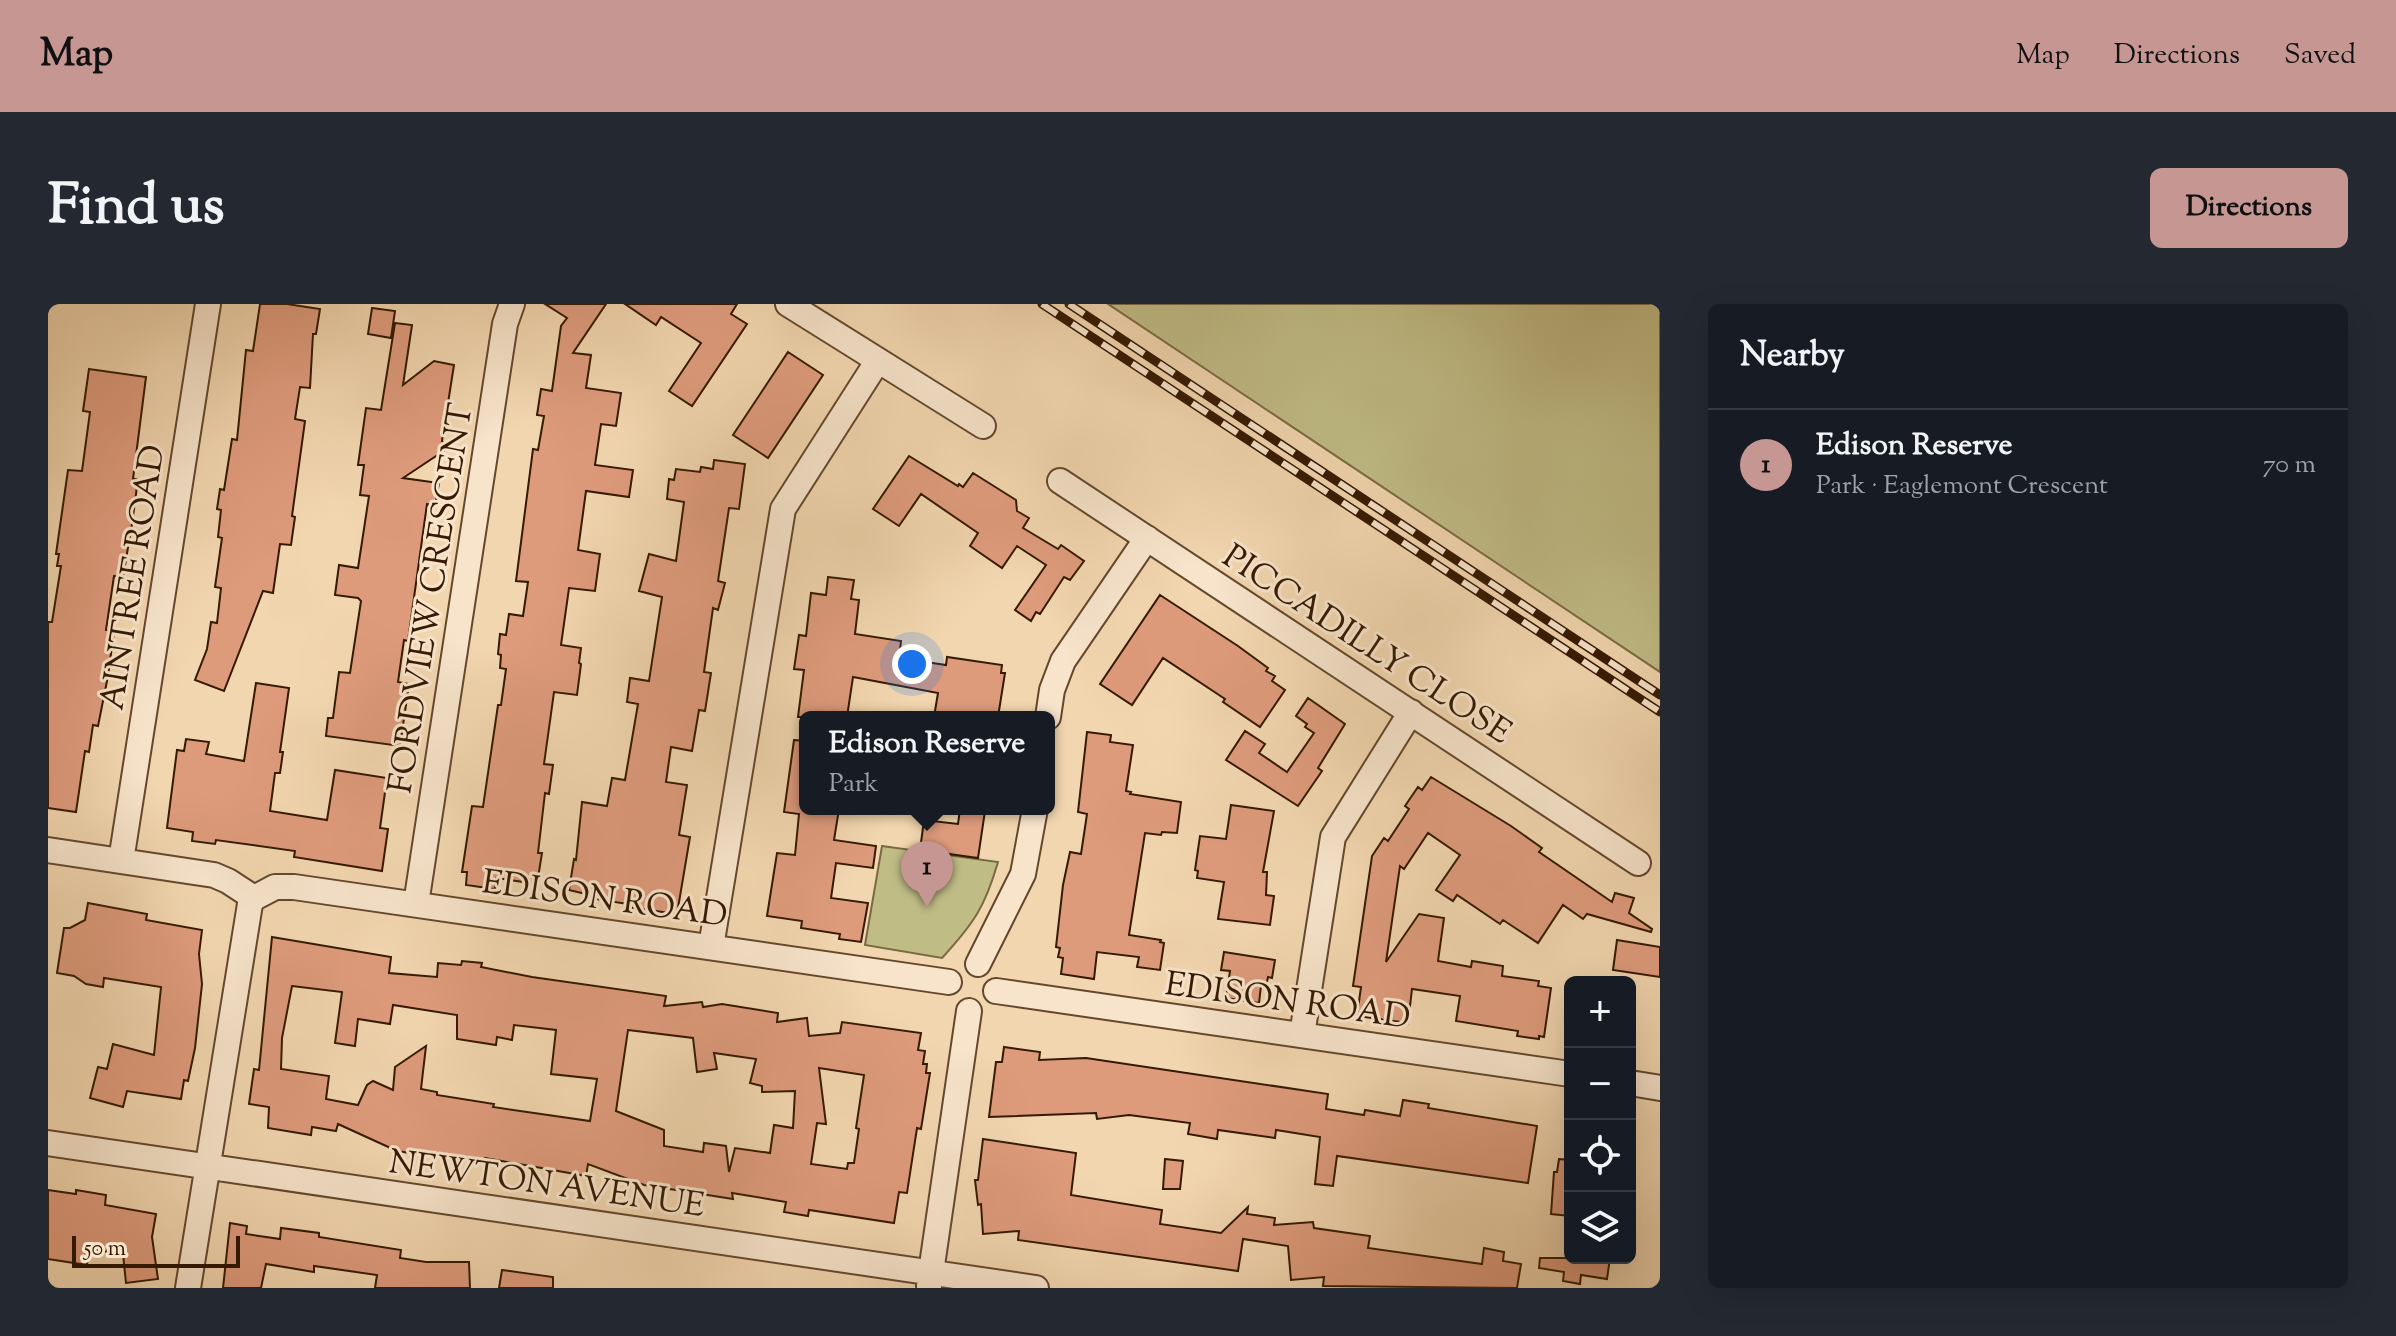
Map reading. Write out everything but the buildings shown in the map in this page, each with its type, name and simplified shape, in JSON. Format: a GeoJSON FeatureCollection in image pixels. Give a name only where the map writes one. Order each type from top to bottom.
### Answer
{"type":"FeatureCollection","features":[{"type":"Feature","properties":{"kind":"street","name":"AINTREE ROAD"},"geometry":{"type":"LineString","coordinates":[[121,861],[208,304]]}},
{"type":"Feature","properties":{"kind":"street","name":"FORDVIEW CRESCENT"},"geometry":{"type":"LineString","coordinates":[[416,904],[505,324],[512,304]]}},
{"type":"Feature","properties":{"kind":"street"},"geometry":{"type":"LineString","coordinates":[[788,304],[983,426]]}},
{"type":"Feature","properties":{"kind":"street"},"geometry":{"type":"LineString","coordinates":[[711,947],[783,509],[877,362]]}},
{"type":"Feature","properties":{"kind":"street","name":"PICCADILLY CLOSE"},"geometry":{"type":"LineString","coordinates":[[1060,481],[1638,863]]}},
{"type":"Feature","properties":{"kind":"street"},"geometry":{"type":"LineString","coordinates":[[1049,711],[1052,690],[1063,661],[1147,538]]}},
{"type":"Feature","properties":{"kind":"street"},"geometry":{"type":"LineString","coordinates":[[1302,1035],[1333,837],[1411,712]]}},
{"type":"Feature","properties":{"kind":"street"},"geometry":{"type":"LineString","coordinates":[[978,964],[1023,874],[1034,815]]}},
{"type":"Feature","properties":{"kind":"street"},"geometry":{"type":"LineString","coordinates":[[48,850],[214,875],[228,881],[253,900],[188,1288]]}},
{"type":"Feature","properties":{"kind":"street","name":"EDISON ROAD"},"geometry":{"type":"LineString","coordinates":[[253,900],[275,887],[294,887],[949,982]]}},
{"type":"Feature","properties":{"kind":"street"},"geometry":{"type":"LineString","coordinates":[[978,964],[994,977],[996,991],[994,998],[983,1009],[969,1011],[955,1004],[949,982],[963,966],[978,964]]}},
{"type":"Feature","properties":{"kind":"street","name":"EDISON ROAD"},"geometry":{"type":"LineString","coordinates":[[996,991],[1564,1073]]}},
{"type":"Feature","properties":{"kind":"street"},"geometry":{"type":"LineString","coordinates":[[930,1280],[969,1011]]}},
{"type":"Feature","properties":{"kind":"street"},"geometry":{"type":"LineString","coordinates":[[1636,1084],[1660,1088]]}},
{"type":"Feature","properties":{"kind":"street","name":"NEWTON AVENUE"},"geometry":{"type":"LineString","coordinates":[[48,1143],[930,1280],[1036,1288]]}},
{"type":"Feature","properties":{"kind":"shaded area"},"geometry":{"type":"Polygon","coordinates":[[[1108,304],[1660,304],[1660,672],[1108,304]]]}},
{"type":"Feature","properties":{"kind":"shaded area"},"geometry":{"type":"Polygon","coordinates":[[[882,846],[998,862],[977,914],[942,958],[865,945],[882,846]]]}},
{"type":"Feature","properties":{"kind":"railway"},"geometry":{"type":"LineString","coordinates":[[1042,304],[1660,712]]}},
{"type":"Feature","properties":{"kind":"railway"},"geometry":{"type":"LineString","coordinates":[[1069,304],[1660,695]]}},
{"type":"Feature","properties":{"kind":"place","name":"Edison Reserve"},"geometry":{"type":"Point","coordinates":[927,907]}}]}
